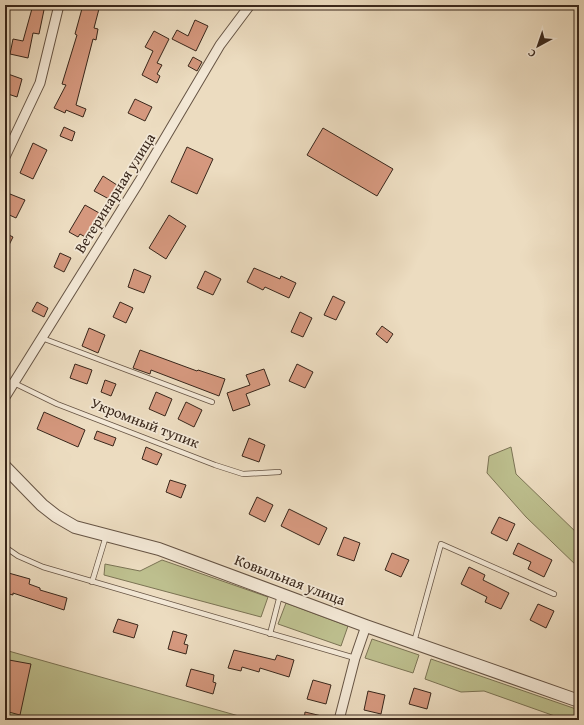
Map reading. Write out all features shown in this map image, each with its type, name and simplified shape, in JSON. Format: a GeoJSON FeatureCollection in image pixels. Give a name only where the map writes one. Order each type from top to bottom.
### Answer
{"type":"FeatureCollection","features":[{"type":"Feature","properties":{"kind":"street"},"geometry":{"type":"LineString","coordinates":[[5,157],[40,83],[59,5]]}},
{"type":"Feature","properties":{"kind":"street","name":"Ветеринарная улица"},"geometry":{"type":"LineString","coordinates":[[5,397],[9,381],[42,338],[220,45],[250,5]]}},
{"type":"Feature","properties":{"kind":"street","name":"Ковыльная улица"},"geometry":{"type":"LineString","coordinates":[[5,467],[56,516],[75,527],[159,549],[366,626],[579,701]]}},
{"type":"Feature","properties":{"kind":"street"},"geometry":{"type":"LineString","coordinates":[[338,720],[355,658],[366,626]]}},
{"type":"Feature","properties":{"kind":"lane"},"geometry":{"type":"LineString","coordinates":[[42,338],[212,402]]}},
{"type":"Feature","properties":{"kind":"lane","name":"Укромный тупик"},"geometry":{"type":"LineString","coordinates":[[9,381],[57,404],[215,465],[244,474],[279,472]]}},
{"type":"Feature","properties":{"kind":"lane"},"geometry":{"type":"LineString","coordinates":[[92,582],[106,536]]}},
{"type":"Feature","properties":{"kind":"lane"},"geometry":{"type":"LineString","coordinates":[[414,642],[441,544],[554,594]]}},
{"type":"Feature","properties":{"kind":"lane"},"geometry":{"type":"LineString","coordinates":[[5,547],[18,556],[37,564],[92,582],[355,658]]}},
{"type":"Feature","properties":{"kind":"lane"},"geometry":{"type":"LineString","coordinates":[[270,634],[281,594]]}},
{"type":"Feature","properties":{"kind":"green space"},"geometry":{"type":"Polygon","coordinates":[[[511,447],[516,474],[579,535],[579,568],[526,517],[487,473],[489,456],[511,447]]]}},
{"type":"Feature","properties":{"kind":"green space"},"geometry":{"type":"Polygon","coordinates":[[[162,560],[268,597],[261,617],[104,575],[105,564],[140,571],[162,560]]]}},
{"type":"Feature","properties":{"kind":"green space"},"geometry":{"type":"Polygon","coordinates":[[[286,603],[348,626],[341,646],[278,624],[286,603]]]}},
{"type":"Feature","properties":{"kind":"green space"},"geometry":{"type":"Polygon","coordinates":[[[372,639],[419,655],[413,673],[365,658],[372,639]]]}},
{"type":"Feature","properties":{"kind":"green space"},"geometry":{"type":"Polygon","coordinates":[[[5,650],[253,720],[5,720],[5,650]]]}},
{"type":"Feature","properties":{"kind":"green space"},"geometry":{"type":"Polygon","coordinates":[[[431,659],[579,710],[579,720],[566,720],[484,691],[461,692],[425,679],[431,659]]]}},
{"type":"Feature","properties":{"kind":"building"},"geometry":{"type":"Polygon","coordinates":[[[33,5],[45,5],[39,34],[33,33],[28,58],[10,54],[13,39],[23,41],[33,5]]]}},
{"type":"Feature","properties":{"kind":"building"},"geometry":{"type":"Polygon","coordinates":[[[83,5],[100,5],[94,28],[98,29],[96,40],[93,39],[76,105],[86,109],[83,117],[66,110],[65,113],[54,108],[66,85],[62,84],[77,35],[75,34],[83,5]]]}},
{"type":"Feature","properties":{"kind":"building"},"geometry":{"type":"Polygon","coordinates":[[[195,20],[208,26],[196,51],[172,39],[177,30],[188,36],[195,20]]]}},
{"type":"Feature","properties":{"kind":"building"},"geometry":{"type":"Polygon","coordinates":[[[154,31],[169,39],[157,63],[162,65],[157,74],[160,76],[157,83],[142,75],[153,51],[145,47],[154,31]]]}},
{"type":"Feature","properties":{"kind":"building"},"geometry":{"type":"Polygon","coordinates":[[[193,57],[202,62],[197,71],[188,66],[193,57]]]}},
{"type":"Feature","properties":{"kind":"building"},"geometry":{"type":"Polygon","coordinates":[[[8,74],[22,79],[17,97],[5,93],[5,83],[8,74]]]}},
{"type":"Feature","properties":{"kind":"building"},"geometry":{"type":"Polygon","coordinates":[[[135,99],[152,107],[145,121],[128,113],[135,99]]]}},
{"type":"Feature","properties":{"kind":"building"},"geometry":{"type":"Polygon","coordinates":[[[64,127],[75,132],[72,141],[60,136],[64,127]]]}},
{"type":"Feature","properties":{"kind":"building"},"geometry":{"type":"Polygon","coordinates":[[[323,128],[393,169],[377,196],[307,155],[323,128]]]}},
{"type":"Feature","properties":{"kind":"building"},"geometry":{"type":"Polygon","coordinates":[[[33,143],[47,150],[33,179],[20,173],[33,143]]]}},
{"type":"Feature","properties":{"kind":"building"},"geometry":{"type":"Polygon","coordinates":[[[187,147],[213,159],[197,194],[171,182],[187,147]]]}},
{"type":"Feature","properties":{"kind":"building"},"geometry":{"type":"Polygon","coordinates":[[[103,176],[117,185],[109,199],[94,191],[103,176]]]}},
{"type":"Feature","properties":{"kind":"building"},"geometry":{"type":"Polygon","coordinates":[[[10,194],[25,200],[16,218],[5,213],[5,205],[10,194]]]}},
{"type":"Feature","properties":{"kind":"building"},"geometry":{"type":"Polygon","coordinates":[[[85,205],[101,214],[87,238],[80,234],[78,237],[69,232],[85,205]]]}},
{"type":"Feature","properties":{"kind":"building"},"geometry":{"type":"Polygon","coordinates":[[[169,215],[186,226],[166,259],[149,248],[169,215]]]}},
{"type":"Feature","properties":{"kind":"building"},"geometry":{"type":"Polygon","coordinates":[[[5,233],[13,237],[5,253],[5,233]]]}},
{"type":"Feature","properties":{"kind":"building"},"geometry":{"type":"Polygon","coordinates":[[[60,253],[71,258],[64,272],[54,267],[60,253]]]}},
{"type":"Feature","properties":{"kind":"building"},"geometry":{"type":"Polygon","coordinates":[[[254,268],[280,279],[281,276],[296,283],[289,298],[265,287],[263,290],[247,282],[254,268]]]}},
{"type":"Feature","properties":{"kind":"building"},"geometry":{"type":"Polygon","coordinates":[[[134,269],[151,276],[144,293],[128,287],[134,269]]]}},
{"type":"Feature","properties":{"kind":"building"},"geometry":{"type":"Polygon","coordinates":[[[205,271],[221,279],[213,295],[197,288],[205,271]]]}},
{"type":"Feature","properties":{"kind":"building"},"geometry":{"type":"Polygon","coordinates":[[[333,296],[345,302],[336,320],[324,315],[333,296]]]}},
{"type":"Feature","properties":{"kind":"building"},"geometry":{"type":"Polygon","coordinates":[[[37,302],[48,308],[44,317],[32,311],[37,302]]]}},
{"type":"Feature","properties":{"kind":"building"},"geometry":{"type":"Polygon","coordinates":[[[120,302],[133,308],[126,323],[113,317],[120,302]]]}},
{"type":"Feature","properties":{"kind":"building"},"geometry":{"type":"Polygon","coordinates":[[[300,312],[312,318],[303,337],[291,332],[300,312]]]}},
{"type":"Feature","properties":{"kind":"building"},"geometry":{"type":"Polygon","coordinates":[[[382,326],[393,334],[387,343],[376,334],[382,326]]]}},
{"type":"Feature","properties":{"kind":"building"},"geometry":{"type":"Polygon","coordinates":[[[89,328],[105,335],[98,353],[82,346],[89,328]]]}},
{"type":"Feature","properties":{"kind":"building"},"geometry":{"type":"Polygon","coordinates":[[[140,350],[197,371],[198,370],[225,379],[219,396],[151,370],[150,374],[133,368],[140,350]]]}},
{"type":"Feature","properties":{"kind":"building"},"geometry":{"type":"Polygon","coordinates":[[[75,364],[92,370],[87,384],[70,378],[75,364]]]}},
{"type":"Feature","properties":{"kind":"building"},"geometry":{"type":"Polygon","coordinates":[[[297,364],[313,372],[305,388],[289,381],[297,364]]]}},
{"type":"Feature","properties":{"kind":"building"},"geometry":{"type":"Polygon","coordinates":[[[264,369],[270,385],[246,394],[250,405],[233,411],[227,393],[250,385],[246,375],[264,369]]]}},
{"type":"Feature","properties":{"kind":"building"},"geometry":{"type":"Polygon","coordinates":[[[105,380],[116,384],[111,396],[101,392],[105,380]]]}},
{"type":"Feature","properties":{"kind":"building"},"geometry":{"type":"Polygon","coordinates":[[[156,392],[172,399],[165,416],[149,409],[156,392]]]}},
{"type":"Feature","properties":{"kind":"building"},"geometry":{"type":"Polygon","coordinates":[[[186,402],[202,410],[194,427],[178,419],[186,402]]]}},
{"type":"Feature","properties":{"kind":"building"},"geometry":{"type":"Polygon","coordinates":[[[44,412],[85,430],[78,447],[37,429],[44,412]]]}},
{"type":"Feature","properties":{"kind":"building"},"geometry":{"type":"Polygon","coordinates":[[[97,431],[116,438],[113,446],[94,439],[97,431]]]}},
{"type":"Feature","properties":{"kind":"building"},"geometry":{"type":"Polygon","coordinates":[[[249,438],[265,445],[259,462],[242,456],[249,438]]]}},
{"type":"Feature","properties":{"kind":"building"},"geometry":{"type":"Polygon","coordinates":[[[146,447],[162,454],[157,465],[142,459],[146,447]]]}},
{"type":"Feature","properties":{"kind":"building"},"geometry":{"type":"Polygon","coordinates":[[[170,480],[186,485],[181,498],[166,492],[170,480]]]}},
{"type":"Feature","properties":{"kind":"building"},"geometry":{"type":"Polygon","coordinates":[[[257,497],[273,505],[265,522],[249,514],[257,497]]]}},
{"type":"Feature","properties":{"kind":"building"},"geometry":{"type":"Polygon","coordinates":[[[289,509],[327,528],[319,545],[281,526],[289,509]]]}},
{"type":"Feature","properties":{"kind":"building"},"geometry":{"type":"Polygon","coordinates":[[[499,517],[515,524],[507,541],[491,533],[499,517]]]}},
{"type":"Feature","properties":{"kind":"building"},"geometry":{"type":"Polygon","coordinates":[[[344,537],[360,543],[354,561],[337,555],[344,537]]]}},
{"type":"Feature","properties":{"kind":"building"},"geometry":{"type":"Polygon","coordinates":[[[518,543],[552,560],[544,577],[528,569],[531,562],[513,554],[518,543]]]}},
{"type":"Feature","properties":{"kind":"building"},"geometry":{"type":"Polygon","coordinates":[[[392,553],[409,560],[401,577],[385,570],[392,553]]]}},
{"type":"Feature","properties":{"kind":"building"},"geometry":{"type":"Polygon","coordinates":[[[469,567],[485,575],[483,580],[509,593],[501,609],[485,602],[487,597],[461,584],[469,567]]]}},
{"type":"Feature","properties":{"kind":"building"},"geometry":{"type":"Polygon","coordinates":[[[5,572],[30,579],[29,584],[40,588],[40,590],[67,598],[64,610],[13,593],[13,595],[5,593],[5,572]]]}},
{"type":"Feature","properties":{"kind":"building"},"geometry":{"type":"Polygon","coordinates":[[[538,604],[554,611],[546,628],[530,620],[538,604]]]}},
{"type":"Feature","properties":{"kind":"building"},"geometry":{"type":"Polygon","coordinates":[[[118,619],[138,625],[134,638],[113,632],[118,619]]]}},
{"type":"Feature","properties":{"kind":"building"},"geometry":{"type":"Polygon","coordinates":[[[173,631],[187,635],[184,644],[188,645],[186,654],[168,649],[173,631]]]}},
{"type":"Feature","properties":{"kind":"building"},"geometry":{"type":"Polygon","coordinates":[[[234,650],[275,660],[277,655],[294,660],[289,677],[260,668],[259,672],[242,667],[241,671],[228,668],[234,650]]]}},
{"type":"Feature","properties":{"kind":"building"},"geometry":{"type":"Polygon","coordinates":[[[9,660],[31,664],[20,715],[5,711],[5,677],[9,660]]]}},
{"type":"Feature","properties":{"kind":"building"},"geometry":{"type":"Polygon","coordinates":[[[191,669],[214,675],[213,682],[216,683],[213,694],[186,686],[191,669]]]}},
{"type":"Feature","properties":{"kind":"building"},"geometry":{"type":"Polygon","coordinates":[[[313,680],[331,685],[326,704],[307,699],[313,680]]]}},
{"type":"Feature","properties":{"kind":"building"},"geometry":{"type":"Polygon","coordinates":[[[414,688],[431,693],[427,709],[409,704],[414,688]]]}},
{"type":"Feature","properties":{"kind":"building"},"geometry":{"type":"Polygon","coordinates":[[[368,691],[385,695],[381,714],[364,710],[368,691]]]}},
{"type":"Feature","properties":{"kind":"building"},"geometry":{"type":"Polygon","coordinates":[[[305,712],[326,717],[326,720],[304,720],[305,712]]]}}]}
